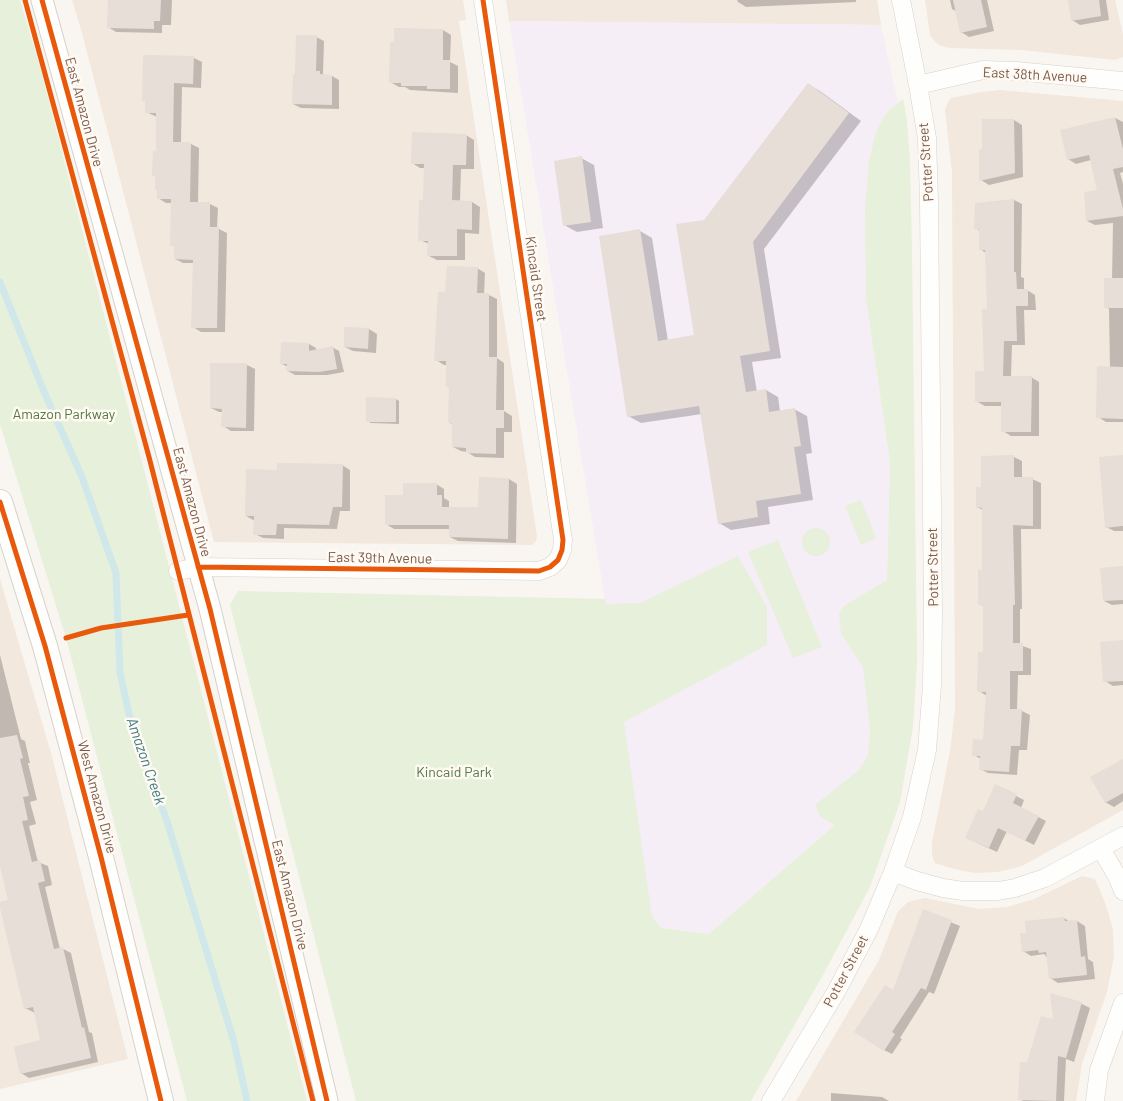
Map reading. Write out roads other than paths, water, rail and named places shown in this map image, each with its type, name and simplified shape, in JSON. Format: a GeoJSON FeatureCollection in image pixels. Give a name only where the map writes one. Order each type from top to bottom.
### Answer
{"type":"FeatureCollection","features":[{"type":"Feature","properties":{"kind":"main road","name":"West Amazon Drive"},"geometry":{"type":"LineString","coordinates":[[0,502],[52,675],[101,857],[161,1101]]}},
{"type":"Feature","properties":{"kind":"street","name":"East Amazon Drive"},"geometry":{"type":"LineString","coordinates":[[42,0],[188,569],[210,610],[327,1101]]}},
{"type":"Feature","properties":{"kind":"street","name":"Kincaid Street"},"geometry":{"type":"LineString","coordinates":[[483,0],[563,540],[558,560]]}},
{"type":"Feature","properties":{"kind":"street","name":"Potter Street"},"geometry":{"type":"LineString","coordinates":[[771,1101],[836,992],[869,929],[893,872],[912,817],[927,750],[932,685],[934,614],[930,201],[926,138],[918,84],[901,0]]}},
{"type":"Feature","properties":{"kind":"street","name":"East 38th Avenue"},"geometry":{"type":"LineString","coordinates":[[918,84],[983,70],[1016,71],[1123,81]]}},
{"type":"Feature","properties":{"kind":"street","name":"East 39th Avenue"},"geometry":{"type":"LineString","coordinates":[[188,569],[539,571],[550,567],[558,560]]}},
{"type":"Feature","properties":{"kind":"street"},"geometry":{"type":"LineString","coordinates":[[893,872],[916,881],[943,888],[998,891],[1016,888],[1045,878],[1123,836]]}},
{"type":"Feature","properties":{"kind":"street"},"geometry":{"type":"LineString","coordinates":[[1101,849],[1117,876],[1123,891]]}},
{"type":"Feature","properties":{"kind":"street"},"geometry":{"type":"LineString","coordinates":[[1095,1101],[1099,1070],[1123,1003]]}},
{"type":"Feature","properties":{"kind":"waterway","name":"Amazon Creek"},"geometry":{"type":"LineString","coordinates":[[0,282],[42,387],[82,477],[116,573],[120,673],[133,732],[167,821],[234,1042],[247,1101]]}},
{"type":"Feature","properties":{"kind":"park label","name":"Amazon Parkway"},"geometry":{"type":"Point","coordinates":[64,414]}},
{"type":"Feature","properties":{"kind":"park label","name":"Kincaid Park"},"geometry":{"type":"Point","coordinates":[454,772]}}]}
